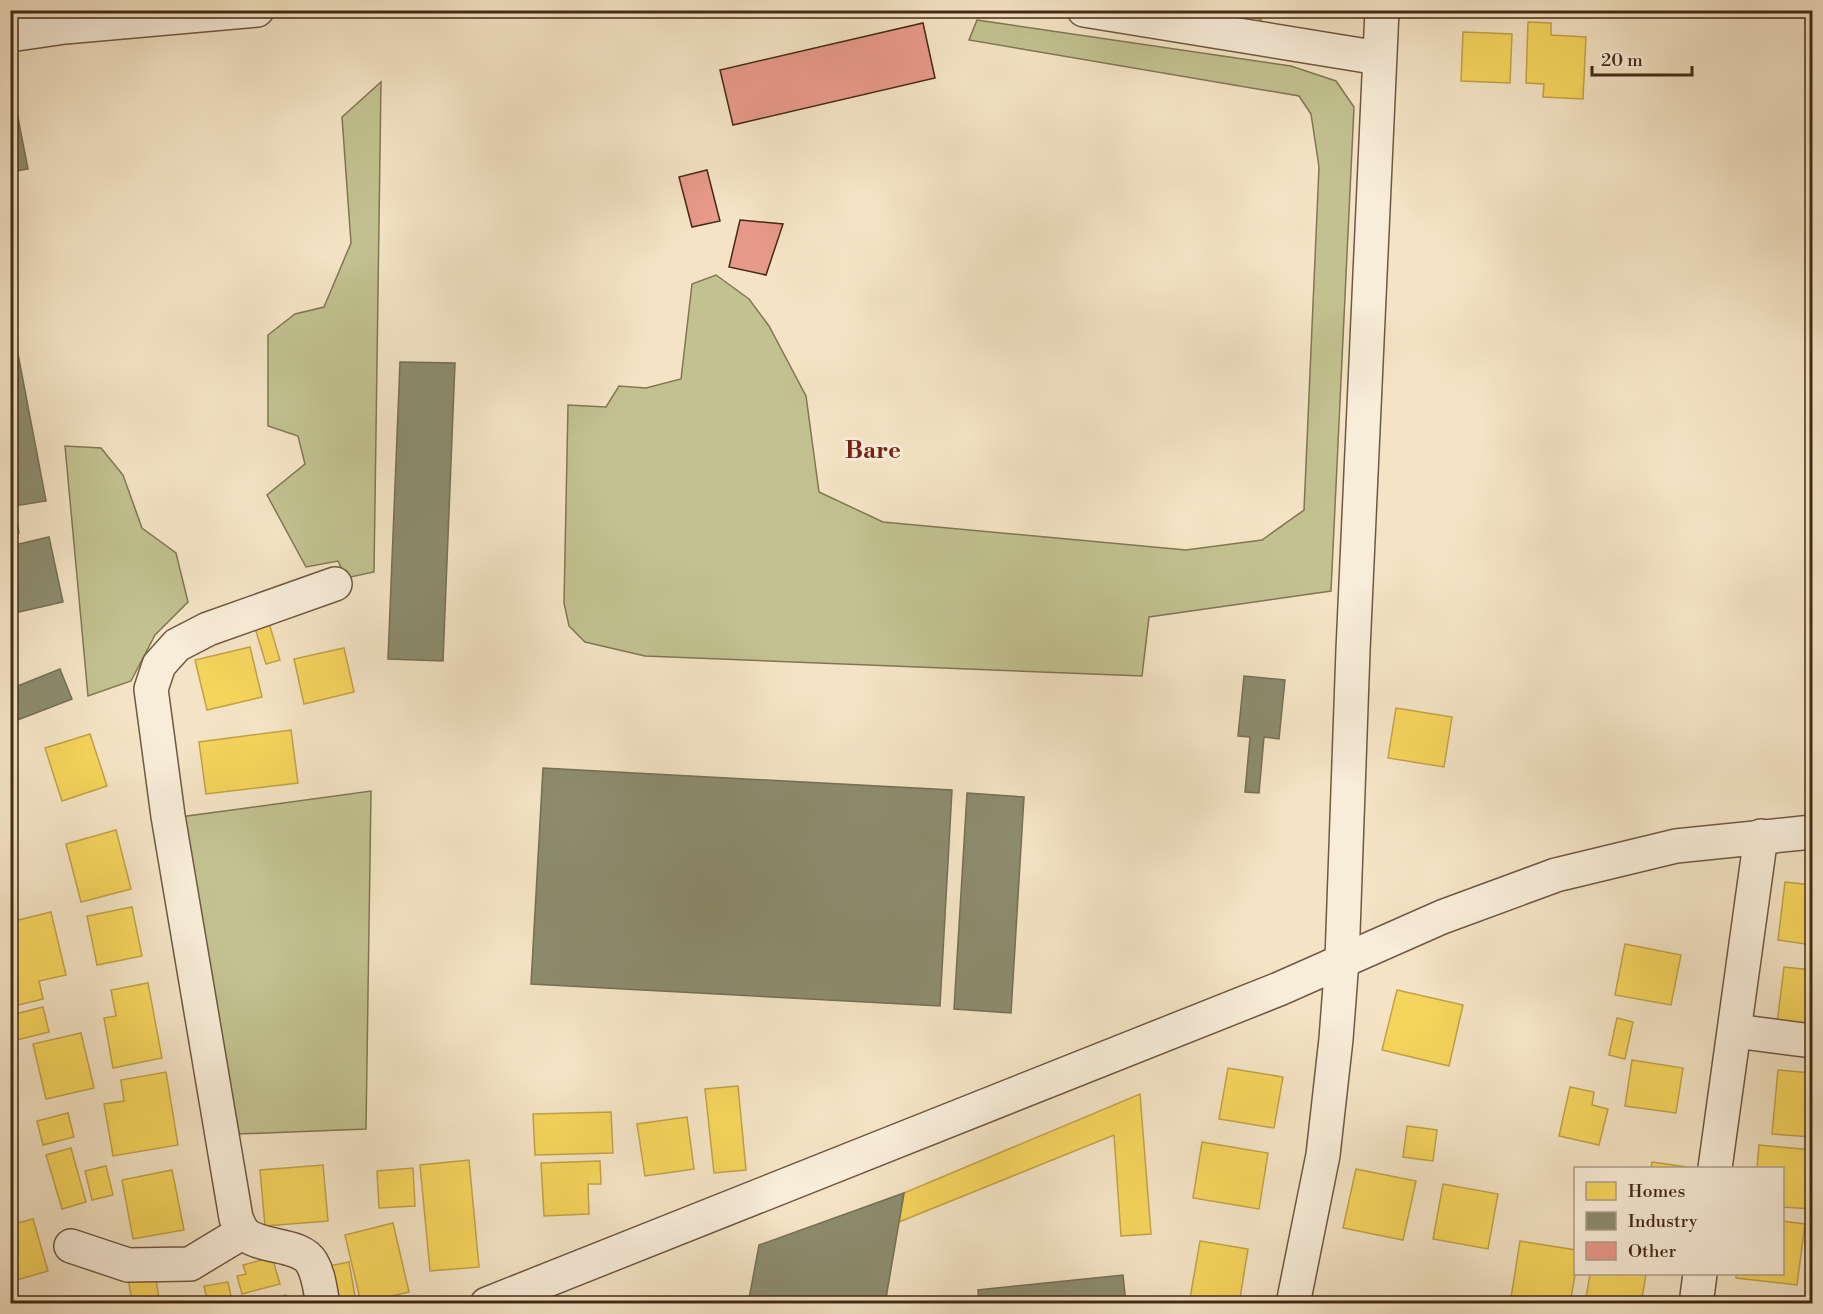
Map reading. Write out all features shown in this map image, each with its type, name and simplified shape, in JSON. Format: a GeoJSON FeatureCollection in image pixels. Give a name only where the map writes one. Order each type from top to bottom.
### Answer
{"type":"FeatureCollection","features":[{"type":"Feature","properties":{"kind":"street"},"geometry":{"type":"LineString","coordinates":[[10,35],[65,27],[257,10]]}},
{"type":"Feature","properties":{"kind":"street"},"geometry":{"type":"LineString","coordinates":[[1084,10],[1379,58]]}},
{"type":"Feature","properties":{"kind":"street"},"geometry":{"type":"LineString","coordinates":[[1293,1304],[1323,1155],[1342,960],[1354,627],[1382,10]]}},
{"type":"Feature","properties":{"kind":"street"},"geometry":{"type":"LineString","coordinates":[[323,1304],[311,1260],[300,1252],[255,1240],[243,1232],[236,1218],[168,816],[151,688],[159,665],[177,645],[208,629],[335,584]]}},
{"type":"Feature","properties":{"kind":"street"},"geometry":{"type":"LineString","coordinates":[[487,1304],[1279,989],[1442,917],[1556,875],[1676,846],[1812,832]]}},
{"type":"Feature","properties":{"kind":"street"},"geometry":{"type":"LineString","coordinates":[[1715,1167],[1761,836]]}},
{"type":"Feature","properties":{"kind":"street"},"geometry":{"type":"LineString","coordinates":[[1735,1030],[1812,1041]]}},
{"type":"Feature","properties":{"kind":"street"},"geometry":{"type":"LineString","coordinates":[[71,1246],[128,1265],[190,1264],[243,1232]]}},
{"type":"Feature","properties":{"kind":"street"},"geometry":{"type":"LineString","coordinates":[[1696,1304],[1700,1275]]}},
{"type":"Feature","properties":{"kind":"green space"},"geometry":{"type":"Polygon","coordinates":[[[977,20],[1291,66],[1336,81],[1354,107],[1331,591],[1149,617],[1142,676],[645,656],[585,642],[569,626],[564,603],[568,405],[606,407],[619,386],[646,388],[681,379],[692,284],[716,275],[749,299],[769,326],[806,396],[819,492],[883,522],[1186,550],[1262,540],[1304,510],[1319,167],[1311,114],[1299,96],[969,40],[977,20]]]}},
{"type":"Feature","properties":{"kind":"green space"},"geometry":{"type":"Polygon","coordinates":[[[381,82],[374,572],[346,578],[338,561],[306,567],[267,495],[305,464],[298,436],[268,426],[268,335],[295,314],[324,307],[351,243],[342,117],[381,82]]]}},
{"type":"Feature","properties":{"kind":"green space"},"geometry":{"type":"Polygon","coordinates":[[[65,446],[101,448],[123,475],[142,528],[176,553],[188,602],[155,635],[131,681],[88,696],[65,446]]]}},
{"type":"Feature","properties":{"kind":"green space"},"geometry":{"type":"Polygon","coordinates":[[[371,791],[366,1129],[239,1134],[180,817],[371,791]]]}},
{"type":"Feature","properties":{"kind":"building: Homes"},"geometry":{"type":"Polygon","coordinates":[[[1232,10],[1264,10],[1261,20],[1232,10]]]}},
{"type":"Feature","properties":{"kind":"building: Homes"},"geometry":{"type":"Polygon","coordinates":[[[1528,22],[1551,23],[1551,35],[1586,37],[1583,99],[1543,97],[1544,84],[1526,83],[1528,22]]]}},
{"type":"Feature","properties":{"kind":"building: Homes"},"geometry":{"type":"Polygon","coordinates":[[[1463,32],[1512,34],[1510,83],[1461,81],[1463,32]]]}},
{"type":"Feature","properties":{"kind":"building: Homes"},"geometry":{"type":"Polygon","coordinates":[[[269,623],[280,660],[266,664],[255,628],[269,623]]]}},
{"type":"Feature","properties":{"kind":"building: Homes"},"geometry":{"type":"Polygon","coordinates":[[[250,647],[262,697],[207,710],[195,660],[250,647]]]}},
{"type":"Feature","properties":{"kind":"building: Homes"},"geometry":{"type":"Polygon","coordinates":[[[344,648],[354,692],[304,704],[294,659],[344,648]]]}},
{"type":"Feature","properties":{"kind":"building: Homes"},"geometry":{"type":"Polygon","coordinates":[[[1396,708],[1452,717],[1444,767],[1388,758],[1396,708]]]}},
{"type":"Feature","properties":{"kind":"building: Homes"},"geometry":{"type":"Polygon","coordinates":[[[291,730],[298,783],[206,794],[199,742],[291,730]]]}},
{"type":"Feature","properties":{"kind":"building: Homes"},"geometry":{"type":"Polygon","coordinates":[[[90,734],[107,786],[62,801],[45,748],[90,734]]]}},
{"type":"Feature","properties":{"kind":"building: Homes"},"geometry":{"type":"Polygon","coordinates":[[[116,830],[131,889],[81,902],[66,844],[116,830]]]}},
{"type":"Feature","properties":{"kind":"building: Homes"},"geometry":{"type":"Polygon","coordinates":[[[1785,882],[1812,885],[1812,945],[1778,940],[1785,882]]]}},
{"type":"Feature","properties":{"kind":"building: Homes"},"geometry":{"type":"Polygon","coordinates":[[[132,907],[142,956],[97,965],[87,916],[132,907]]]}},
{"type":"Feature","properties":{"kind":"building: Homes"},"geometry":{"type":"Polygon","coordinates":[[[51,912],[66,975],[39,981],[43,999],[10,1007],[10,922],[51,912]]]}},
{"type":"Feature","properties":{"kind":"building: Homes"},"geometry":{"type":"Polygon","coordinates":[[[1625,944],[1681,955],[1671,1005],[1615,995],[1625,944]]]}},
{"type":"Feature","properties":{"kind":"building: Homes"},"geometry":{"type":"Polygon","coordinates":[[[1784,967],[1812,970],[1812,1028],[1777,1024],[1784,967]]]}},
{"type":"Feature","properties":{"kind":"building: Homes"},"geometry":{"type":"Polygon","coordinates":[[[148,983],[162,1058],[113,1068],[104,1018],[116,1016],[111,990],[148,983]]]}},
{"type":"Feature","properties":{"kind":"building: Homes"},"geometry":{"type":"Polygon","coordinates":[[[1397,990],[1463,1005],[1449,1066],[1382,1050],[1397,990]]]}},
{"type":"Feature","properties":{"kind":"building: Homes"},"geometry":{"type":"Polygon","coordinates":[[[43,1007],[49,1032],[17,1040],[11,1015],[43,1007]]]}},
{"type":"Feature","properties":{"kind":"building: Homes"},"geometry":{"type":"Polygon","coordinates":[[[1617,1018],[1633,1022],[1625,1059],[1609,1055],[1617,1018]]]}},
{"type":"Feature","properties":{"kind":"building: Homes"},"geometry":{"type":"Polygon","coordinates":[[[81,1033],[94,1088],[46,1099],[33,1044],[81,1033]]]}},
{"type":"Feature","properties":{"kind":"building: Homes"},"geometry":{"type":"Polygon","coordinates":[[[1632,1060],[1683,1068],[1676,1113],[1625,1106],[1632,1060]]]}},
{"type":"Feature","properties":{"kind":"building: Homes"},"geometry":{"type":"Polygon","coordinates":[[[1228,1068],[1283,1077],[1274,1128],[1219,1119],[1228,1068]]]}},
{"type":"Feature","properties":{"kind":"building: Homes"},"geometry":{"type":"Polygon","coordinates":[[[1778,1070],[1812,1073],[1812,1137],[1772,1134],[1778,1070]]]}},
{"type":"Feature","properties":{"kind":"building: Homes"},"geometry":{"type":"Polygon","coordinates":[[[166,1072],[178,1145],[113,1156],[104,1104],[124,1101],[121,1080],[166,1072]]]}},
{"type":"Feature","properties":{"kind":"building: Homes"},"geometry":{"type":"Polygon","coordinates":[[[738,1086],[746,1170],[714,1173],[705,1089],[738,1086]]]}},
{"type":"Feature","properties":{"kind":"building: Homes"},"geometry":{"type":"Polygon","coordinates":[[[1570,1087],[1594,1092],[1592,1105],[1608,1109],[1599,1145],[1559,1136],[1570,1087]]]}},
{"type":"Feature","properties":{"kind":"building: Homes"},"geometry":{"type":"Polygon","coordinates":[[[1140,1094],[1151,1234],[1121,1236],[1114,1135],[899,1222],[904,1193],[1140,1094]]]}},
{"type":"Feature","properties":{"kind":"building: Homes"},"geometry":{"type":"Polygon","coordinates":[[[611,1112],[613,1153],[535,1155],[533,1114],[611,1112]]]}},
{"type":"Feature","properties":{"kind":"building: Homes"},"geometry":{"type":"Polygon","coordinates":[[[68,1113],[74,1137],[43,1145],[37,1121],[68,1113]]]}},
{"type":"Feature","properties":{"kind":"building: Homes"},"geometry":{"type":"Polygon","coordinates":[[[687,1117],[694,1169],[645,1176],[637,1124],[687,1117]]]}},
{"type":"Feature","properties":{"kind":"building: Homes"},"geometry":{"type":"Polygon","coordinates":[[[1407,1126],[1437,1130],[1433,1161],[1403,1157],[1407,1126]]]}},
{"type":"Feature","properties":{"kind":"building: Homes"},"geometry":{"type":"Polygon","coordinates":[[[1202,1142],[1268,1153],[1259,1209],[1193,1198],[1202,1142]]]}},
{"type":"Feature","properties":{"kind":"building: Homes"},"geometry":{"type":"Polygon","coordinates":[[[1759,1145],[1812,1150],[1812,1209],[1784,1207],[1784,1167],[1757,1167],[1759,1145]]]}},
{"type":"Feature","properties":{"kind":"building: Homes"},"geometry":{"type":"Polygon","coordinates":[[[71,1148],[86,1202],[62,1209],[46,1155],[71,1148]]]}},
{"type":"Feature","properties":{"kind":"building: Homes"},"geometry":{"type":"Polygon","coordinates":[[[469,1160],[479,1267],[430,1271],[420,1165],[469,1160]]]}},
{"type":"Feature","properties":{"kind":"building: Homes"},"geometry":{"type":"Polygon","coordinates":[[[600,1161],[601,1184],[588,1184],[589,1214],[544,1216],[541,1163],[600,1161]]]}},
{"type":"Feature","properties":{"kind":"building: Homes"},"geometry":{"type":"Polygon","coordinates":[[[1652,1162],[1688,1167],[1651,1167],[1652,1162]]]}},
{"type":"Feature","properties":{"kind":"building: Homes"},"geometry":{"type":"Polygon","coordinates":[[[323,1165],[328,1221],[265,1226],[260,1170],[323,1165]]]}},
{"type":"Feature","properties":{"kind":"building: Homes"},"geometry":{"type":"Polygon","coordinates":[[[106,1166],[113,1195],[92,1200],[85,1171],[106,1166]]]}},
{"type":"Feature","properties":{"kind":"building: Homes"},"geometry":{"type":"Polygon","coordinates":[[[413,1168],[415,1206],[379,1208],[377,1171],[413,1168]]]}},
{"type":"Feature","properties":{"kind":"building: Homes"},"geometry":{"type":"Polygon","coordinates":[[[1356,1169],[1416,1181],[1403,1240],[1343,1228],[1356,1169]]]}},
{"type":"Feature","properties":{"kind":"building: Homes"},"geometry":{"type":"Polygon","coordinates":[[[172,1170],[184,1230],[133,1239],[122,1180],[172,1170]]]}},
{"type":"Feature","properties":{"kind":"building: Homes"},"geometry":{"type":"Polygon","coordinates":[[[1443,1184],[1498,1194],[1488,1249],[1433,1239],[1443,1184]]]}},
{"type":"Feature","properties":{"kind":"building: Homes"},"geometry":{"type":"Polygon","coordinates":[[[33,1219],[48,1271],[10,1282],[10,1225],[33,1219]]]}},
{"type":"Feature","properties":{"kind":"building: Homes"},"geometry":{"type":"Polygon","coordinates":[[[1784,1221],[1805,1224],[1797,1285],[1736,1278],[1736,1275],[1784,1275],[1784,1221]]]}},
{"type":"Feature","properties":{"kind":"building: Homes"},"geometry":{"type":"Polygon","coordinates":[[[393,1223],[409,1292],[361,1303],[345,1235],[393,1223]]]}},
{"type":"Feature","properties":{"kind":"building: Homes"},"geometry":{"type":"Polygon","coordinates":[[[1200,1241],[1248,1249],[1239,1304],[1189,1304],[1200,1241]]]}},
{"type":"Feature","properties":{"kind":"building: Homes"},"geometry":{"type":"Polygon","coordinates":[[[1520,1241],[1574,1250],[1575,1275],[1570,1304],[1510,1304],[1520,1241]]]}},
{"type":"Feature","properties":{"kind":"building: Homes"},"geometry":{"type":"Polygon","coordinates":[[[272,1257],[280,1284],[242,1294],[237,1276],[246,1274],[243,1265],[272,1257]]]}},
{"type":"Feature","properties":{"kind":"building: Homes"},"geometry":{"type":"Polygon","coordinates":[[[349,1262],[355,1296],[336,1300],[329,1266],[349,1262]]]}},
{"type":"Feature","properties":{"kind":"building: Homes"},"geometry":{"type":"Polygon","coordinates":[[[155,1274],[159,1298],[132,1302],[128,1278],[155,1274]]]}},
{"type":"Feature","properties":{"kind":"building: Homes"},"geometry":{"type":"Polygon","coordinates":[[[1590,1275],[1646,1275],[1641,1304],[1585,1304],[1590,1275]]]}},
{"type":"Feature","properties":{"kind":"building: Homes"},"geometry":{"type":"Polygon","coordinates":[[[228,1282],[232,1301],[208,1304],[204,1286],[228,1282]]]}},
{"type":"Feature","properties":{"kind":"building: Homes"},"geometry":{"type":"Polygon","coordinates":[[[286,1295],[288,1304],[256,1304],[286,1295]]]}},
{"type":"Feature","properties":{"kind":"building: Industry"},"geometry":{"type":"Polygon","coordinates":[[[10,77],[28,169],[10,172],[10,77]]]}},
{"type":"Feature","properties":{"kind":"building: Industry"},"geometry":{"type":"Polygon","coordinates":[[[10,312],[46,501],[14,506],[19,533],[10,535],[10,312]]]}},
{"type":"Feature","properties":{"kind":"building: Industry"},"geometry":{"type":"Polygon","coordinates":[[[400,362],[455,363],[443,661],[388,659],[400,362]]]}},
{"type":"Feature","properties":{"kind":"building: Industry"},"geometry":{"type":"Polygon","coordinates":[[[49,537],[63,602],[10,614],[10,546],[49,537]]]}},
{"type":"Feature","properties":{"kind":"building: Industry"},"geometry":{"type":"Polygon","coordinates":[[[60,669],[72,699],[10,723],[10,689],[60,669]]]}},
{"type":"Feature","properties":{"kind":"building: Industry"},"geometry":{"type":"Polygon","coordinates":[[[1244,676],[1285,680],[1279,739],[1264,737],[1259,793],[1245,792],[1250,737],[1238,736],[1244,676]]]}},
{"type":"Feature","properties":{"kind":"building: Industry"},"geometry":{"type":"Polygon","coordinates":[[[543,768],[952,790],[940,1006],[531,984],[543,768]]]}},
{"type":"Feature","properties":{"kind":"building: Industry"},"geometry":{"type":"Polygon","coordinates":[[[967,793],[1024,797],[1011,1013],[954,1009],[967,793]]]}},
{"type":"Feature","properties":{"kind":"building: Industry"},"geometry":{"type":"Polygon","coordinates":[[[904,1193],[885,1304],[748,1304],[759,1245],[904,1193]]]}},
{"type":"Feature","properties":{"kind":"building: Industry"},"geometry":{"type":"Polygon","coordinates":[[[1123,1275],[1126,1304],[979,1304],[978,1290],[1123,1275]]]}},
{"type":"Feature","properties":{"kind":"building: Other"},"geometry":{"type":"Polygon","coordinates":[[[923,23],[935,78],[733,125],[720,70],[923,23]]]}},
{"type":"Feature","properties":{"kind":"building: Other"},"geometry":{"type":"Polygon","coordinates":[[[707,170],[720,221],[692,227],[679,177],[707,170]]]}},
{"type":"Feature","properties":{"kind":"building: Other"},"geometry":{"type":"Polygon","coordinates":[[[740,220],[783,224],[766,275],[729,267],[740,220]]]}},
{"type":"Feature","properties":{"kind":"district","name":"Bare"},"geometry":{"type":"Point","coordinates":[873,450]}}]}
